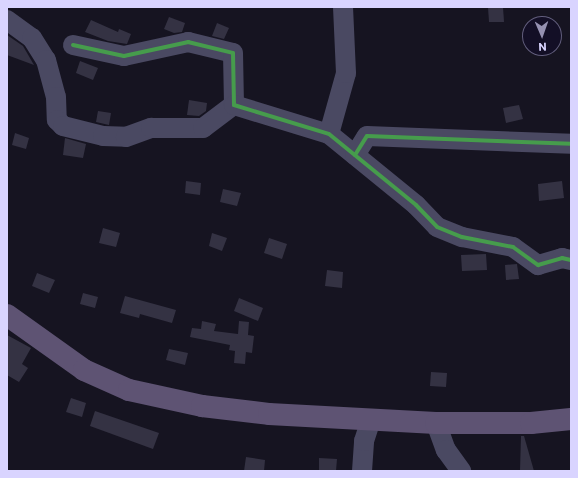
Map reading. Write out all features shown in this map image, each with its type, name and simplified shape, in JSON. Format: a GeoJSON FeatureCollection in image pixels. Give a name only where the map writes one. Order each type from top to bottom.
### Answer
{"type":"FeatureCollection","features":[{"type":"Feature","properties":{"kind":"main road"},"geometry":{"type":"LineString","coordinates":[[7,315],[84,370],[129,390],[202,406],[269,414],[436,423],[531,423],[571,419]]}},
{"type":"Feature","properties":{"kind":"street"},"geometry":{"type":"LineString","coordinates":[[329,134],[346,72],[343,7]]}},
{"type":"Feature","properties":{"kind":"street"},"geometry":{"type":"LineString","coordinates":[[7,20],[32,38],[46,60],[56,97],[58,120],[63,126],[103,136],[126,137],[151,128],[203,128],[234,105]]}},
{"type":"Feature","properties":{"kind":"street"},"geometry":{"type":"LineString","coordinates":[[74,45],[124,56],[188,42],[232,53],[234,105]]}},
{"type":"Feature","properties":{"kind":"street"},"geometry":{"type":"LineString","coordinates":[[234,105],[329,134],[416,205],[437,227],[462,237],[513,247],[538,265],[562,258],[571,260]]}},
{"type":"Feature","properties":{"kind":"street"},"geometry":{"type":"LineString","coordinates":[[355,155],[367,136],[571,144]]}},
{"type":"Feature","properties":{"kind":"street"},"geometry":{"type":"LineString","coordinates":[[362,471],[364,441],[371,419]]}},
{"type":"Feature","properties":{"kind":"street"},"geometry":{"type":"LineString","coordinates":[[436,423],[446,450],[461,471]]}},
{"type":"Feature","properties":{"kind":"building"},"geometry":{"type":"Polygon","coordinates":[[[488,7],[503,7],[504,22],[489,22],[488,7]]]}},
{"type":"Feature","properties":{"kind":"building"},"geometry":{"type":"Polygon","coordinates":[[[169,17],[185,23],[182,32],[174,33],[164,29],[169,17]]]}},
{"type":"Feature","properties":{"kind":"building"},"geometry":{"type":"Polygon","coordinates":[[[91,20],[118,32],[119,29],[131,34],[127,44],[108,41],[85,32],[91,20]]]}},
{"type":"Feature","properties":{"kind":"building"},"geometry":{"type":"Polygon","coordinates":[[[217,23],[229,28],[224,39],[212,36],[217,23]]]}},
{"type":"Feature","properties":{"kind":"building"},"geometry":{"type":"Polygon","coordinates":[[[7,35],[23,46],[34,65],[7,55],[7,35]]]}},
{"type":"Feature","properties":{"kind":"building"},"geometry":{"type":"Polygon","coordinates":[[[80,61],[98,68],[93,80],[76,73],[80,61]]]}},
{"type":"Feature","properties":{"kind":"building"},"geometry":{"type":"Polygon","coordinates":[[[189,100],[207,103],[206,111],[199,116],[187,115],[189,100]]]}},
{"type":"Feature","properties":{"kind":"building"},"geometry":{"type":"Polygon","coordinates":[[[519,105],[523,119],[506,123],[503,108],[519,105]]]}},
{"type":"Feature","properties":{"kind":"building"},"geometry":{"type":"Polygon","coordinates":[[[98,111],[111,113],[109,125],[96,122],[98,111]]]}},
{"type":"Feature","properties":{"kind":"building"},"geometry":{"type":"Polygon","coordinates":[[[15,133],[29,138],[26,149],[12,145],[15,133]]]}},
{"type":"Feature","properties":{"kind":"building"},"geometry":{"type":"Polygon","coordinates":[[[65,138],[86,144],[83,158],[63,155],[65,138]]]}},
{"type":"Feature","properties":{"kind":"building"},"geometry":{"type":"Polygon","coordinates":[[[186,181],[201,183],[200,195],[185,193],[186,181]]]}},
{"type":"Feature","properties":{"kind":"building"},"geometry":{"type":"Polygon","coordinates":[[[562,181],[564,198],[539,201],[538,184],[562,181]]]}},
{"type":"Feature","properties":{"kind":"building"},"geometry":{"type":"Polygon","coordinates":[[[223,189],[241,193],[237,206],[220,202],[223,189]]]}},
{"type":"Feature","properties":{"kind":"building"},"geometry":{"type":"Polygon","coordinates":[[[103,228],[120,233],[116,247],[99,243],[103,228]]]}},
{"type":"Feature","properties":{"kind":"building"},"geometry":{"type":"Polygon","coordinates":[[[212,233],[227,238],[222,251],[209,246],[212,233]]]}},
{"type":"Feature","properties":{"kind":"building"},"geometry":{"type":"Polygon","coordinates":[[[269,238],[287,244],[282,259],[264,253],[269,238]]]}},
{"type":"Feature","properties":{"kind":"building"},"geometry":{"type":"Polygon","coordinates":[[[486,254],[487,270],[462,271],[461,255],[486,254]]]}},
{"type":"Feature","properties":{"kind":"building"},"geometry":{"type":"Polygon","coordinates":[[[517,264],[519,279],[506,280],[505,265],[517,264]]]}},
{"type":"Feature","properties":{"kind":"building"},"geometry":{"type":"Polygon","coordinates":[[[327,270],[343,272],[342,288],[325,286],[327,270]]]}},
{"type":"Feature","properties":{"kind":"building"},"geometry":{"type":"Polygon","coordinates":[[[37,273],[55,280],[49,293],[32,286],[37,273]]]}},
{"type":"Feature","properties":{"kind":"building"},"geometry":{"type":"Polygon","coordinates":[[[83,293],[98,297],[95,308],[80,304],[83,293]]]}},
{"type":"Feature","properties":{"kind":"building"},"geometry":{"type":"Polygon","coordinates":[[[125,296],[176,310],[172,323],[140,314],[139,318],[120,313],[125,296]]]}},
{"type":"Feature","properties":{"kind":"building"},"geometry":{"type":"Polygon","coordinates":[[[239,298],[263,308],[258,321],[234,311],[239,298]]]}},
{"type":"Feature","properties":{"kind":"building"},"geometry":{"type":"Polygon","coordinates":[[[202,321],[216,324],[214,331],[238,334],[239,321],[249,322],[248,335],[254,336],[252,353],[246,352],[245,364],[234,363],[235,351],[229,350],[230,345],[190,337],[192,328],[201,329],[202,321]]]}},
{"type":"Feature","properties":{"kind":"building"},"geometry":{"type":"Polygon","coordinates":[[[7,335],[31,348],[22,364],[28,368],[19,382],[7,375],[7,335]]]}},
{"type":"Feature","properties":{"kind":"building"},"geometry":{"type":"Polygon","coordinates":[[[169,349],[188,353],[185,365],[166,360],[169,349]]]}},
{"type":"Feature","properties":{"kind":"building"},"geometry":{"type":"Polygon","coordinates":[[[431,372],[447,373],[446,387],[430,386],[431,372]]]}},
{"type":"Feature","properties":{"kind":"building"},"geometry":{"type":"Polygon","coordinates":[[[71,398],[86,403],[82,417],[66,412],[71,398]]]}},
{"type":"Feature","properties":{"kind":"building"},"geometry":{"type":"Polygon","coordinates":[[[95,411],[159,433],[153,449],[90,426],[95,411]]]}},
{"type":"Feature","properties":{"kind":"building"},"geometry":{"type":"Polygon","coordinates":[[[521,436],[524,436],[534,471],[520,471],[521,436]]]}},
{"type":"Feature","properties":{"kind":"building"},"geometry":{"type":"Polygon","coordinates":[[[246,457],[265,460],[264,471],[244,471],[246,457]]]}},
{"type":"Feature","properties":{"kind":"building"},"geometry":{"type":"Polygon","coordinates":[[[319,458],[337,459],[336,471],[319,471],[319,458]]]}},
{"type":"Feature","properties":{"kind":"cycle path"},"geometry":{"type":"LineString","coordinates":[[73,45],[124,56],[188,42],[233,53],[234,105],[329,134],[416,205],[437,227],[462,237],[513,247],[538,265],[562,258],[571,260]]}},
{"type":"Feature","properties":{"kind":"cycle path"},"geometry":{"type":"LineString","coordinates":[[355,155],[367,136],[571,144]]}}]}
